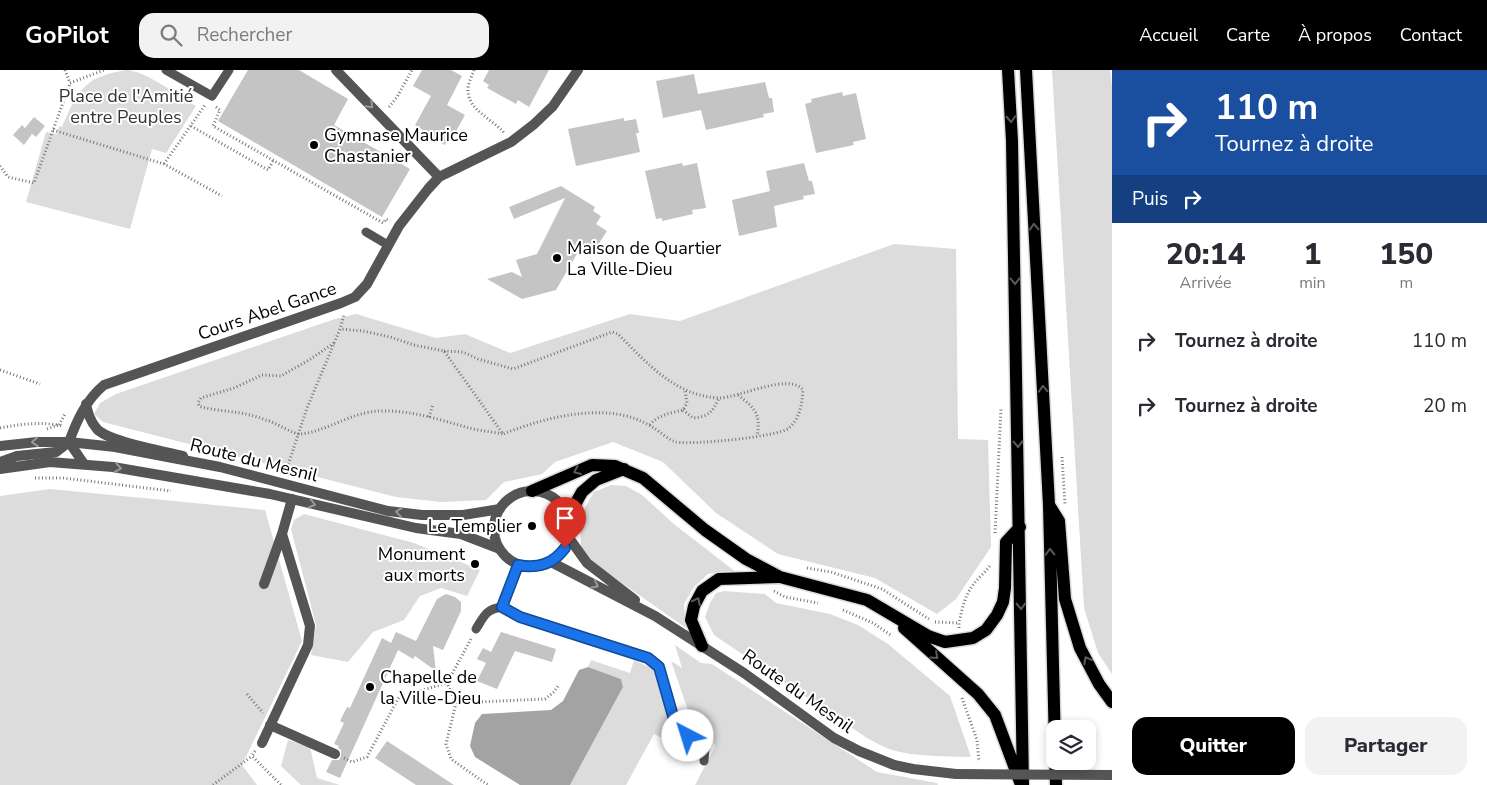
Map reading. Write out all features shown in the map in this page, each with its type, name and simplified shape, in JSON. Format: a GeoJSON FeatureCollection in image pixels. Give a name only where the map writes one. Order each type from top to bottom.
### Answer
{"type":"FeatureCollection","features":[{"type":"Feature","properties":{"kind":"main road"},"geometry":{"type":"LineString","coordinates":[[1008,70],[1012,151],[1020,527],[1022,785]]}},
{"type":"Feature","properties":{"kind":"main road"},"geometry":{"type":"LineString","coordinates":[[1026,70],[1049,505],[1056,785]]}},
{"type":"Feature","properties":{"kind":"main road"},"geometry":{"type":"LineString","coordinates":[[532,491],[592,465],[615,466],[624,469],[643,478],[729,548],[780,577],[867,600],[928,636],[945,642],[973,638],[986,630],[997,615],[1003,602],[1005,588],[1006,542],[1020,527]]}},
{"type":"Feature","properties":{"kind":"main road"},"geometry":{"type":"LineString","coordinates":[[568,516],[582,492],[596,480],[624,469]]}},
{"type":"Feature","properties":{"kind":"main road"},"geometry":{"type":"LineString","coordinates":[[1049,505],[1059,521],[1065,599],[1080,648],[1099,684],[1112,702]]}},
{"type":"Feature","properties":{"kind":"main road"},"geometry":{"type":"LineString","coordinates":[[702,646],[692,620],[694,606],[702,591],[719,579],[780,577]]}},
{"type":"Feature","properties":{"kind":"main road"},"geometry":{"type":"LineString","coordinates":[[886,611],[978,694],[995,715],[1022,785]]}},
{"type":"Feature","properties":{"kind":"street"},"geometry":{"type":"LineString","coordinates":[[336,70],[439,177]]}},
{"type":"Feature","properties":{"kind":"street","name":"Cours Abel Gance"},"geometry":{"type":"LineString","coordinates":[[69,442],[86,404],[93,394],[104,385],[355,297],[367,284],[400,226],[439,177],[511,142],[534,125],[553,106],[578,70]]}},
{"type":"Feature","properties":{"kind":"street"},"geometry":{"type":"LineString","coordinates":[[86,404],[90,419],[98,430],[117,440],[220,466]]}},
{"type":"Feature","properties":{"kind":"street","name":"Route du Mesnil"},"geometry":{"type":"LineString","coordinates":[[0,446],[38,442],[69,442],[115,446],[220,466],[388,511],[422,515],[463,515],[500,509]]}},
{"type":"Feature","properties":{"kind":"street"},"geometry":{"type":"LineString","coordinates":[[0,462],[17,456],[56,452],[69,442],[84,464]]}},
{"type":"Feature","properties":{"kind":"street","name":"Route du Mesnil"},"geometry":{"type":"LineString","coordinates":[[0,469],[50,462],[84,464],[292,499],[407,526],[461,534],[500,549]]}},
{"type":"Feature","properties":{"kind":"street"},"geometry":{"type":"LineString","coordinates":[[532,491],[544,493],[554,498],[568,516],[570,527],[569,538],[559,556],[541,566],[530,567],[518,565],[505,556],[496,540],[494,529],[500,509],[515,496],[532,491]]}},
{"type":"Feature","properties":{"kind":"street","name":"Route du Mesnil"},"geometry":{"type":"LineString","coordinates":[[264,584],[292,499]]}},
{"type":"Feature","properties":{"kind":"street"},"geometry":{"type":"LineString","coordinates":[[262,743],[308,644],[310,626],[282,534]]}},
{"type":"Feature","properties":{"kind":"street","name":"Route du Mesnil"},"geometry":{"type":"LineString","coordinates":[[569,538],[587,563],[655,616]]}},
{"type":"Feature","properties":{"kind":"street","name":"Route du Mesnil"},"geometry":{"type":"LineString","coordinates":[[551,562],[655,616],[744,673],[834,738],[859,751],[894,765],[956,774],[1112,775]]}},
{"type":"Feature","properties":{"kind":"street"},"geometry":{"type":"LineString","coordinates":[[270,725],[335,754]]}},
{"type":"Feature","properties":{"kind":"lane"},"geometry":{"type":"LineString","coordinates":[[166,70],[210,99],[229,70]]}},
{"type":"Feature","properties":{"kind":"lane"},"geometry":{"type":"LineString","coordinates":[[366,232],[388,245]]}},
{"type":"Feature","properties":{"kind":"lane"},"geometry":{"type":"LineString","coordinates":[[502,607],[518,565]]}},
{"type":"Feature","properties":{"kind":"lane"},"geometry":{"type":"LineString","coordinates":[[476,629],[484,616],[492,608],[502,607],[520,617],[648,658],[659,667],[677,730],[671,743]]}},
{"type":"Feature","properties":{"kind":"lane"},"geometry":{"type":"LineString","coordinates":[[677,730],[700,741],[705,748],[704,761]]}},
{"type":"Feature","properties":{"kind":"path"},"geometry":{"type":"LineString","coordinates":[[0,166],[8,177],[34,183],[70,83],[65,70]]}},
{"type":"Feature","properties":{"kind":"path"},"geometry":{"type":"LineString","coordinates":[[70,83],[104,70]]}},
{"type":"Feature","properties":{"kind":"path"},"geometry":{"type":"LineString","coordinates":[[381,116],[397,97],[412,70]]}},
{"type":"Feature","properties":{"kind":"path"},"geometry":{"type":"LineString","coordinates":[[474,70],[468,89],[473,106],[499,126],[511,142]]}},
{"type":"Feature","properties":{"kind":"path"},"geometry":{"type":"LineString","coordinates":[[164,164],[210,99],[220,110],[213,126],[383,223]]}},
{"type":"Feature","properties":{"kind":"path"},"geometry":{"type":"LineString","coordinates":[[191,126],[268,170],[273,160]]}},
{"type":"Feature","properties":{"kind":"path"},"geometry":{"type":"LineString","coordinates":[[53,130],[164,164],[222,196]]}},
{"type":"Feature","properties":{"kind":"path"},"geometry":{"type":"LineString","coordinates":[[285,474],[298,434],[340,329],[345,312],[341,303]]}},
{"type":"Feature","properties":{"kind":"path"},"geometry":{"type":"LineString","coordinates":[[334,343],[281,376],[262,375],[234,388],[201,398],[198,403],[199,406],[257,417],[277,423],[298,434],[314,431],[357,415],[378,410],[397,411],[429,417],[503,434],[534,422],[572,415],[606,413],[626,415],[650,425],[676,442],[724,442],[787,430],[796,421],[802,404],[803,390],[800,386],[793,384],[777,385],[752,390],[738,396],[719,398],[685,390],[658,374],[618,334],[612,332],[513,369],[478,359],[462,352],[444,351],[363,331],[340,329]]}},
{"type":"Feature","properties":{"kind":"path"},"geometry":{"type":"LineString","coordinates":[[444,351],[503,434]]}},
{"type":"Feature","properties":{"kind":"path"},"geometry":{"type":"LineString","coordinates":[[0,370],[40,384]]}},
{"type":"Feature","properties":{"kind":"path"},"geometry":{"type":"LineString","coordinates":[[650,425],[654,420],[683,410],[686,403],[685,390]]}},
{"type":"Feature","properties":{"kind":"path"},"geometry":{"type":"LineString","coordinates":[[738,396],[757,413],[760,422],[757,436]]}},
{"type":"Feature","properties":{"kind":"path"},"geometry":{"type":"LineString","coordinates":[[683,410],[693,418],[708,415],[719,398]]}},
{"type":"Feature","properties":{"kind":"path"},"geometry":{"type":"LineString","coordinates":[[995,538],[1002,402]]}},
{"type":"Feature","properties":{"kind":"path"},"geometry":{"type":"LineString","coordinates":[[429,417],[433,404]]}},
{"type":"Feature","properties":{"kind":"path"},"geometry":{"type":"LineString","coordinates":[[0,428],[30,423],[59,425]]}},
{"type":"Feature","properties":{"kind":"path"},"geometry":{"type":"LineString","coordinates":[[1062,452],[1066,511]]}},
{"type":"Feature","properties":{"kind":"path"},"geometry":{"type":"LineString","coordinates":[[27,479],[63,478],[179,492]]}},
{"type":"Feature","properties":{"kind":"path"},"geometry":{"type":"LineString","coordinates":[[960,632],[959,623],[966,596],[973,584],[985,573],[994,556]]}},
{"type":"Feature","properties":{"kind":"path"},"geometry":{"type":"LineString","coordinates":[[758,578],[785,597],[826,605]]}},
{"type":"Feature","properties":{"kind":"path"},"geometry":{"type":"LineString","coordinates":[[836,608],[873,623],[894,638]]}},
{"type":"Feature","properties":{"kind":"path"},"geometry":{"type":"LineString","coordinates":[[335,754],[352,762],[367,757],[399,697],[447,683],[476,629]]}},
{"type":"Feature","properties":{"kind":"path"},"geometry":{"type":"LineString","coordinates":[[447,683],[456,703],[446,744],[451,759],[488,785]]}},
{"type":"Feature","properties":{"kind":"path"},"geometry":{"type":"LineString","coordinates":[[456,703],[544,699],[554,692],[558,686]]}},
{"type":"Feature","properties":{"kind":"path"},"geometry":{"type":"LineString","coordinates":[[959,690],[977,740],[980,768]]}},
{"type":"Feature","properties":{"kind":"path"},"geometry":{"type":"LineString","coordinates":[[247,694],[260,708],[270,725]]}},
{"type":"Feature","properties":{"kind":"path"},"geometry":{"type":"LineString","coordinates":[[213,785],[252,756],[262,743]]}},
{"type":"Feature","properties":{"kind":"path"},"geometry":{"type":"LineString","coordinates":[[252,756],[281,785]]}},
{"type":"Feature","properties":{"kind":"green space","name":"Place de l'Amitié entre Peuples"},"geometry":{"type":"Polygon","coordinates":[[[126,70],[152,79],[196,106],[166,153],[152,149],[130,229],[26,202],[46,132],[57,134],[59,126],[62,127],[73,103],[84,87],[101,77],[126,70]]]}},
{"type":"Feature","properties":{"kind":"green space"},"geometry":{"type":"Polygon","coordinates":[[[1052,70],[1110,70],[1112,86],[1112,674],[1098,653],[1084,608],[1052,70]]]}},
{"type":"Feature","properties":{"kind":"green space"},"geometry":{"type":"Polygon","coordinates":[[[894,244],[956,249],[958,439],[988,440],[991,547],[956,599],[937,614],[875,578],[778,554],[716,513],[663,462],[613,442],[555,462],[542,474],[504,482],[486,500],[441,502],[396,497],[103,422],[94,414],[100,403],[116,394],[335,319],[356,314],[436,338],[465,334],[510,353],[630,314],[680,321],[894,244]]]}},
{"type":"Feature","properties":{"kind":"green space"},"geometry":{"type":"Polygon","coordinates":[[[611,485],[626,486],[642,495],[675,525],[736,572],[724,571],[708,574],[694,587],[684,604],[686,628],[588,559],[581,547],[580,528],[585,508],[594,492],[611,485]]]}},
{"type":"Feature","properties":{"kind":"green space"},"geometry":{"type":"Polygon","coordinates":[[[50,489],[265,510],[302,641],[242,765],[257,785],[0,785],[0,496],[50,489]]]}},
{"type":"Feature","properties":{"kind":"green space"},"geometry":{"type":"Polygon","coordinates":[[[304,514],[414,543],[480,570],[467,596],[441,588],[420,596],[404,620],[373,632],[348,662],[311,655],[316,625],[291,529],[294,520],[304,514]]]}},
{"type":"Feature","properties":{"kind":"green space"},"geometry":{"type":"Polygon","coordinates":[[[724,591],[765,594],[776,603],[830,614],[858,625],[888,644],[950,696],[971,757],[911,754],[889,749],[867,738],[714,635],[705,617],[716,593],[724,591]]]}},
{"type":"Feature","properties":{"kind":"green space"},"geometry":{"type":"Polygon","coordinates":[[[675,645],[701,663],[712,664],[877,772],[937,783],[938,785],[695,785],[715,747],[710,729],[688,710],[671,661],[682,668],[675,645]]]}},
{"type":"Feature","properties":{"kind":"green space"},"geometry":{"type":"Polygon","coordinates":[[[591,660],[630,673],[634,660],[653,669],[670,721],[662,738],[654,734],[626,785],[570,785],[623,687],[621,679],[588,667],[591,660]]]}},
{"type":"Feature","properties":{"kind":"green space"},"geometry":{"type":"Polygon","coordinates":[[[288,740],[310,747],[317,778],[340,785],[301,785],[281,766],[288,740]]]}},
{"type":"Feature","properties":{"kind":"shaded area"},"geometry":{"type":"Polygon","coordinates":[[[588,667],[621,679],[623,687],[570,785],[520,785],[475,757],[470,746],[475,723],[482,714],[551,710],[563,701],[579,670],[588,667]]]}},
{"type":"Feature","properties":{"kind":"building","name":"Gymnase Maurice Chastanier"},"geometry":{"type":"Polygon","coordinates":[[[248,70],[299,70],[348,99],[334,125],[410,169],[382,217],[218,121],[248,70]]]}},
{"type":"Feature","properties":{"kind":"building"},"geometry":{"type":"Polygon","coordinates":[[[422,70],[451,70],[462,76],[447,105],[465,115],[453,137],[450,135],[445,145],[431,138],[433,136],[415,125],[431,96],[413,86],[422,70]]]}},
{"type":"Feature","properties":{"kind":"building"},"geometry":{"type":"Polygon","coordinates":[[[489,70],[549,70],[529,107],[518,100],[516,104],[487,88],[489,85],[483,81],[489,70]]]}},
{"type":"Feature","properties":{"kind":"building"},"geometry":{"type":"Polygon","coordinates":[[[694,74],[698,94],[765,82],[769,98],[772,98],[774,112],[763,114],[764,117],[706,130],[701,110],[663,118],[656,81],[694,74]]]}},
{"type":"Feature","properties":{"kind":"building"},"geometry":{"type":"Polygon","coordinates":[[[842,92],[843,96],[856,93],[866,139],[853,142],[854,145],[816,153],[805,104],[812,102],[811,99],[842,92]]]}},
{"type":"Feature","properties":{"kind":"building"},"geometry":{"type":"Polygon","coordinates":[[[34,117],[45,126],[36,137],[30,132],[32,134],[24,145],[13,135],[22,125],[25,128],[34,117]]]}},
{"type":"Feature","properties":{"kind":"building"},"geometry":{"type":"Polygon","coordinates":[[[624,118],[624,121],[636,119],[639,133],[636,133],[640,152],[576,166],[568,129],[624,118]]]}},
{"type":"Feature","properties":{"kind":"building"},"geometry":{"type":"Polygon","coordinates":[[[682,163],[683,166],[697,163],[706,208],[692,210],[693,214],[662,221],[662,218],[656,219],[645,171],[682,163]]]}},
{"type":"Feature","properties":{"kind":"building"},"geometry":{"type":"Polygon","coordinates":[[[804,163],[809,181],[812,181],[815,194],[803,196],[804,199],[774,206],[777,227],[739,236],[732,200],[770,191],[766,171],[804,163]]]}},
{"type":"Feature","properties":{"kind":"building"},"geometry":{"type":"Polygon","coordinates":[[[561,186],[595,207],[593,211],[601,216],[596,224],[607,231],[596,248],[588,243],[578,252],[556,290],[522,299],[487,279],[512,272],[522,277],[516,260],[537,254],[565,198],[514,219],[509,207],[561,186]]]}},
{"type":"Feature","properties":{"kind":"building","name":"Chapelle de la Ville-Dieu"},"geometry":{"type":"Polygon","coordinates":[[[446,594],[455,597],[461,602],[461,611],[443,650],[433,646],[436,671],[415,656],[413,659],[398,650],[340,778],[326,772],[332,760],[339,760],[341,756],[339,746],[334,744],[344,723],[340,721],[347,707],[350,708],[382,638],[391,643],[396,632],[416,641],[437,599],[446,594]]]}},
{"type":"Feature","properties":{"kind":"building"},"geometry":{"type":"Polygon","coordinates":[[[501,632],[556,649],[552,662],[515,651],[497,689],[477,681],[486,663],[477,659],[483,648],[491,652],[501,632]]]}},
{"type":"Feature","properties":{"kind":"building"},"geometry":{"type":"Polygon","coordinates":[[[387,741],[454,785],[416,785],[375,758],[387,741]]]}},
{"type":"Feature","properties":{"kind":"place","name":"Gymnase Maurice Chastanier"},"geometry":{"type":"Point","coordinates":[314,145]}},
{"type":"Feature","properties":{"kind":"place","name":"Maison de Quartier La Ville-Dieu"},"geometry":{"type":"Point","coordinates":[557,258]}},
{"type":"Feature","properties":{"kind":"place","name":"Le Templier"},"geometry":{"type":"Point","coordinates":[532,526]}},
{"type":"Feature","properties":{"kind":"place","name":"Monument aux morts"},"geometry":{"type":"Point","coordinates":[475,564]}},
{"type":"Feature","properties":{"kind":"place","name":"Chapelle de la Ville-Dieu"},"geometry":{"type":"Point","coordinates":[370,687]}},
{"type":"Feature","properties":{"kind":"route"},"geometry":{"type":"LineString","coordinates":[[565,548],[551,562],[541,566],[518,565],[502,607],[520,617],[648,658],[659,667],[677,730],[688,736]]}}]}
